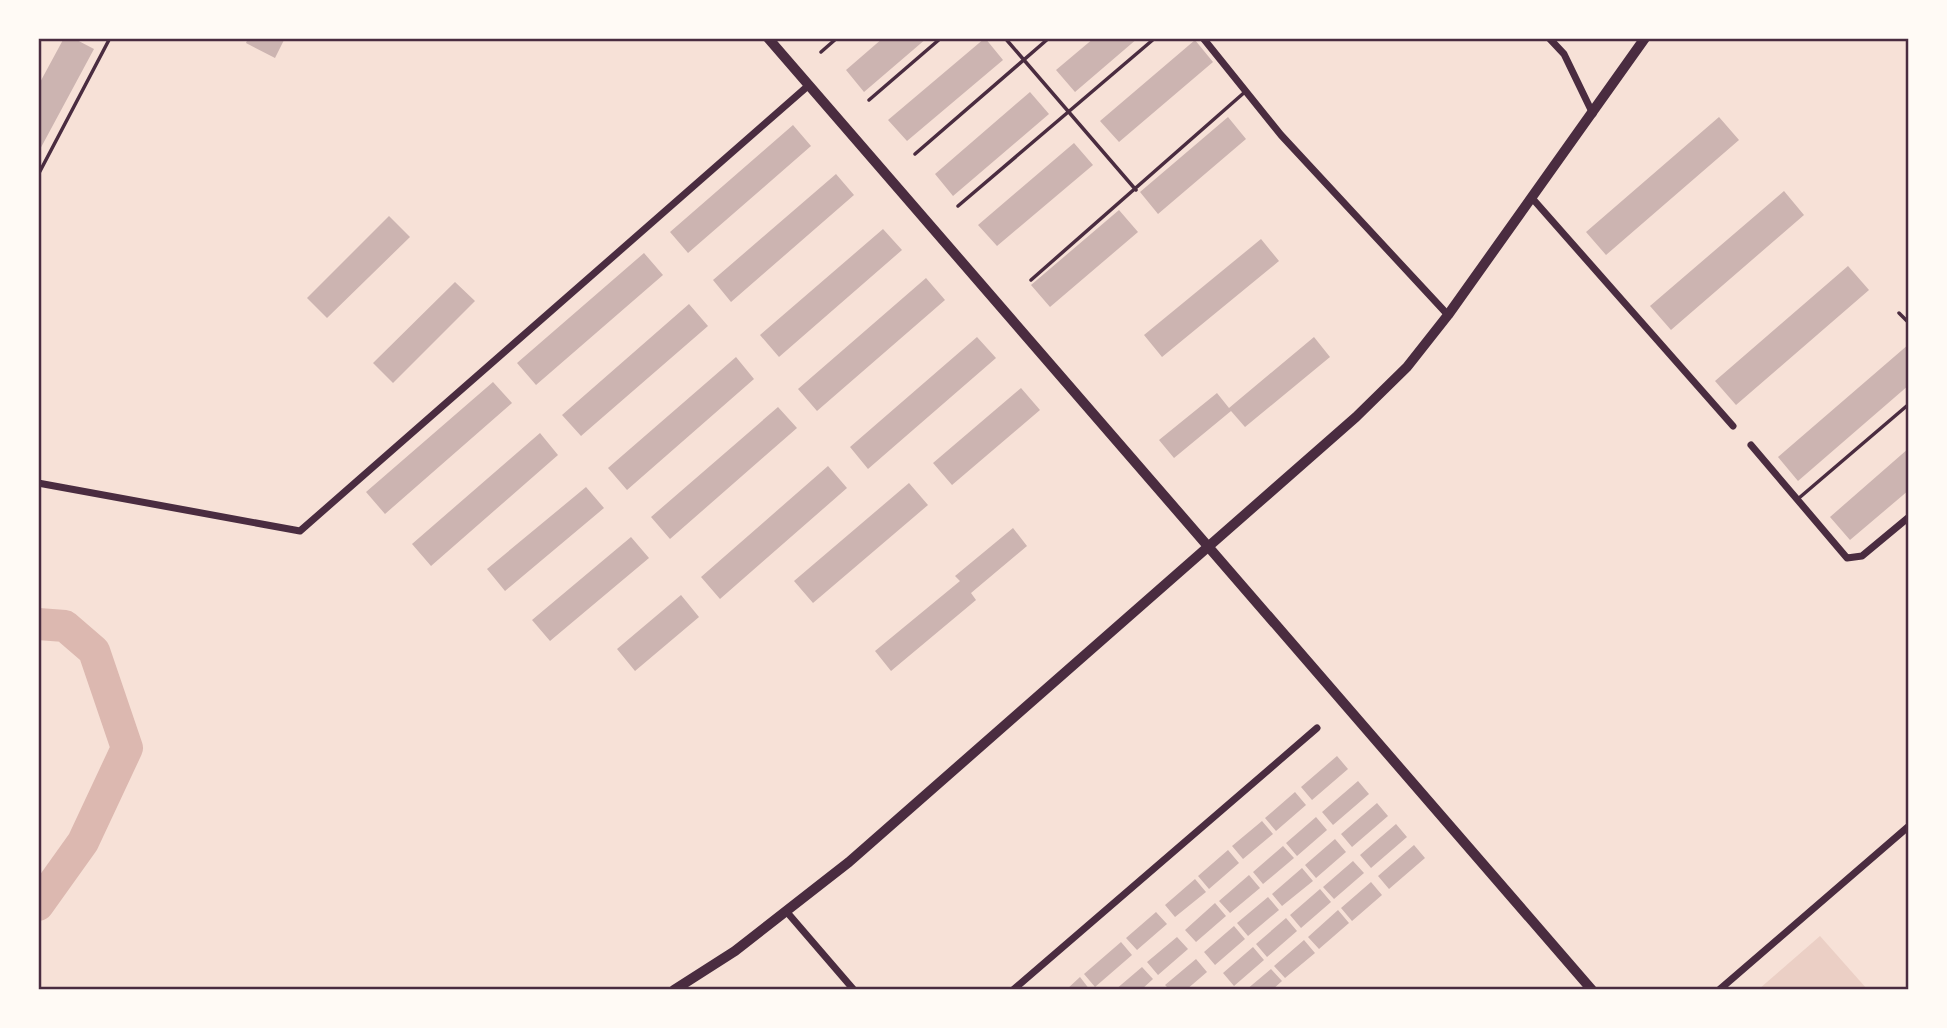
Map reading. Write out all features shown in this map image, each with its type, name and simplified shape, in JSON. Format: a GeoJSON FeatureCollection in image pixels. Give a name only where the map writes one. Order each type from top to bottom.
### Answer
{"type":"FeatureCollection","features":[{"type":"Feature","properties":{"kind":"street"},"geometry":{"type":"LineString","coordinates":[[768,38],[1592,989]]}},
{"type":"Feature","properties":{"kind":"street"},"geometry":{"type":"LineString","coordinates":[[1203,38],[1281,135],[1448,315]]}},
{"type":"Feature","properties":{"kind":"street"},"geometry":{"type":"LineString","coordinates":[[1549,38],[1564,54],[1593,114]]}},
{"type":"Feature","properties":{"kind":"street"},"geometry":{"type":"LineString","coordinates":[[674,989],[735,951],[849,862],[1356,417],[1407,367],[1448,315],[1645,38]]}},
{"type":"Feature","properties":{"kind":"street"},"geometry":{"type":"LineString","coordinates":[[38,483],[300,531],[809,85]]}},
{"type":"Feature","properties":{"kind":"street"},"geometry":{"type":"LineString","coordinates":[[1532,198],[1733,426]]}},
{"type":"Feature","properties":{"kind":"street"},"geometry":{"type":"LineString","coordinates":[[1751,445],[1847,558],[1862,556],[1909,517]]}},
{"type":"Feature","properties":{"kind":"street"},"geometry":{"type":"LineString","coordinates":[[1013,989],[1317,728]]}},
{"type":"Feature","properties":{"kind":"street"},"geometry":{"type":"LineString","coordinates":[[1719,989],[1909,826]]}},
{"type":"Feature","properties":{"kind":"street"},"geometry":{"type":"LineString","coordinates":[[786,911],[854,989]]}},
{"type":"Feature","properties":{"kind":"lane"},"geometry":{"type":"LineString","coordinates":[[38,175],[110,38]]}},
{"type":"Feature","properties":{"kind":"lane"},"geometry":{"type":"LineString","coordinates":[[821,52],[837,38]]}},
{"type":"Feature","properties":{"kind":"lane"},"geometry":{"type":"LineString","coordinates":[[869,100],[941,38]]}},
{"type":"Feature","properties":{"kind":"lane"},"geometry":{"type":"LineString","coordinates":[[1004,38],[1136,190]]}},
{"type":"Feature","properties":{"kind":"lane"},"geometry":{"type":"LineString","coordinates":[[915,154],[1049,38]]}},
{"type":"Feature","properties":{"kind":"lane"},"geometry":{"type":"LineString","coordinates":[[958,206],[1155,38]]}},
{"type":"Feature","properties":{"kind":"lane"},"geometry":{"type":"LineString","coordinates":[[1031,280],[1247,90]]}},
{"type":"Feature","properties":{"kind":"lane"},"geometry":{"type":"LineString","coordinates":[[1899,313],[1909,323]]}},
{"type":"Feature","properties":{"kind":"lane"},"geometry":{"type":"LineString","coordinates":[[1797,500],[1909,404]]}},
{"type":"Feature","properties":{"kind":"shaded area"},"geometry":{"type":"Polygon","coordinates":[[[1820,936],[1867,989],[1759,989],[1820,936]]]}},
{"type":"Feature","properties":{"kind":"building"},"geometry":{"type":"Polygon","coordinates":[[[64,38],[73,38],[94,49],[38,153],[38,86],[64,38]]]}},
{"type":"Feature","properties":{"kind":"building"},"geometry":{"type":"Polygon","coordinates":[[[248,38],[285,38],[275,58],[246,43],[248,38]]]}},
{"type":"Feature","properties":{"kind":"building"},"geometry":{"type":"Polygon","coordinates":[[[883,38],[927,38],[864,92],[846,70],[883,38]]]}},
{"type":"Feature","properties":{"kind":"building"},"geometry":{"type":"Polygon","coordinates":[[[985,38],[1003,60],[907,141],[888,120],[985,38]]]}},
{"type":"Feature","properties":{"kind":"building"},"geometry":{"type":"Polygon","coordinates":[[[1094,38],[1138,38],[1075,92],[1056,70],[1094,38]]]}},
{"type":"Feature","properties":{"kind":"building"},"geometry":{"type":"Polygon","coordinates":[[[1195,40],[1213,62],[1119,142],[1100,121],[1195,40]]]}},
{"type":"Feature","properties":{"kind":"building"},"geometry":{"type":"Polygon","coordinates":[[[1030,92],[1049,114],[953,196],[935,174],[1030,92]]]}},
{"type":"Feature","properties":{"kind":"building"},"geometry":{"type":"Polygon","coordinates":[[[1228,117],[1246,139],[1158,214],[1140,192],[1228,117]]]}},
{"type":"Feature","properties":{"kind":"building"},"geometry":{"type":"Polygon","coordinates":[[[1719,117],[1739,140],[1606,255],[1586,232],[1719,117]]]}},
{"type":"Feature","properties":{"kind":"building"},"geometry":{"type":"Polygon","coordinates":[[[793,125],[811,146],[688,253],[670,232],[793,125]]]}},
{"type":"Feature","properties":{"kind":"building"},"geometry":{"type":"Polygon","coordinates":[[[1074,143],[1093,165],[997,246],[978,225],[1074,143]]]}},
{"type":"Feature","properties":{"kind":"building"},"geometry":{"type":"Polygon","coordinates":[[[836,174],[854,195],[731,302],[713,280],[836,174]]]}},
{"type":"Feature","properties":{"kind":"building"},"geometry":{"type":"Polygon","coordinates":[[[1784,191],[1804,215],[1671,330],[1650,306],[1784,191]]]}},
{"type":"Feature","properties":{"kind":"building"},"geometry":{"type":"Polygon","coordinates":[[[1119,210],[1138,232],[1050,307],[1031,285],[1119,210]]]}},
{"type":"Feature","properties":{"kind":"building"},"geometry":{"type":"Polygon","coordinates":[[[389,216],[410,237],[327,318],[307,298],[389,216]]]}},
{"type":"Feature","properties":{"kind":"building"},"geometry":{"type":"Polygon","coordinates":[[[883,229],[902,250],[779,357],[760,335],[883,229]]]}},
{"type":"Feature","properties":{"kind":"building"},"geometry":{"type":"Polygon","coordinates":[[[1261,239],[1279,261],[1162,357],[1144,335],[1261,239]]]}},
{"type":"Feature","properties":{"kind":"building"},"geometry":{"type":"Polygon","coordinates":[[[644,253],[663,275],[536,385],[517,363],[644,253]]]}},
{"type":"Feature","properties":{"kind":"building"},"geometry":{"type":"Polygon","coordinates":[[[1848,266],[1869,290],[1736,405],[1715,381],[1848,266]]]}},
{"type":"Feature","properties":{"kind":"building"},"geometry":{"type":"Polygon","coordinates":[[[926,278],[945,300],[817,411],[798,389],[926,278]]]}},
{"type":"Feature","properties":{"kind":"building"},"geometry":{"type":"Polygon","coordinates":[[[455,282],[475,301],[393,383],[373,363],[455,282]]]}},
{"type":"Feature","properties":{"kind":"building"},"geometry":{"type":"Polygon","coordinates":[[[689,304],[708,326],[581,436],[562,415],[689,304]]]}},
{"type":"Feature","properties":{"kind":"building"},"geometry":{"type":"Polygon","coordinates":[[[977,337],[996,358],[868,469],[850,447],[977,337]]]}},
{"type":"Feature","properties":{"kind":"building"},"geometry":{"type":"Polygon","coordinates":[[[1314,337],[1330,357],[1245,427],[1231,411],[1174,458],[1159,440],[1217,393],[1229,408],[1314,337]]]}},
{"type":"Feature","properties":{"kind":"building"},"geometry":{"type":"Polygon","coordinates":[[[1909,344],[1909,385],[1798,481],[1778,457],[1909,344]]]}},
{"type":"Feature","properties":{"kind":"building"},"geometry":{"type":"Polygon","coordinates":[[[736,357],[754,379],[627,490],[608,468],[736,357]]]}},
{"type":"Feature","properties":{"kind":"building"},"geometry":{"type":"Polygon","coordinates":[[[493,382],[512,403],[385,514],[366,492],[493,382]]]}},
{"type":"Feature","properties":{"kind":"building"},"geometry":{"type":"Polygon","coordinates":[[[1021,388],[1040,410],[952,485],[933,463],[1021,388]]]}},
{"type":"Feature","properties":{"kind":"building"},"geometry":{"type":"Polygon","coordinates":[[[778,407],[797,428],[670,539],[651,517],[778,407]]]}},
{"type":"Feature","properties":{"kind":"building"},"geometry":{"type":"Polygon","coordinates":[[[540,433],[558,455],[431,566],[412,544],[540,433]]]}},
{"type":"Feature","properties":{"kind":"building"},"geometry":{"type":"Polygon","coordinates":[[[1909,448],[1909,490],[1850,540],[1830,517],[1909,448]]]}},
{"type":"Feature","properties":{"kind":"building"},"geometry":{"type":"Polygon","coordinates":[[[828,466],[847,488],[720,599],[701,577],[828,466]]]}},
{"type":"Feature","properties":{"kind":"building"},"geometry":{"type":"Polygon","coordinates":[[[909,483],[928,505],[813,603],[794,581],[909,483]]]}},
{"type":"Feature","properties":{"kind":"building"},"geometry":{"type":"Polygon","coordinates":[[[586,487],[604,508],[505,591],[487,569],[586,487]]]}},
{"type":"Feature","properties":{"kind":"building"},"geometry":{"type":"Polygon","coordinates":[[[1013,528],[1027,546],[971,593],[976,600],[891,671],[875,651],[960,581],[955,576],[1013,528]]]}},
{"type":"Feature","properties":{"kind":"building"},"geometry":{"type":"Polygon","coordinates":[[[631,537],[649,558],[550,641],[532,620],[631,537]]]}},
{"type":"Feature","properties":{"kind":"building"},"geometry":{"type":"Polygon","coordinates":[[[681,595],[699,617],[635,671],[617,649],[681,595]]]}},
{"type":"Feature","properties":{"kind":"building"},"geometry":{"type":"Polygon","coordinates":[[[1337,756],[1348,769],[1312,800],[1301,787],[1337,756]]]}},
{"type":"Feature","properties":{"kind":"building"},"geometry":{"type":"Polygon","coordinates":[[[1358,781],[1369,794],[1333,825],[1322,812],[1358,781]]]}},
{"type":"Feature","properties":{"kind":"building"},"geometry":{"type":"Polygon","coordinates":[[[1295,792],[1306,805],[1276,831],[1265,818],[1295,792]]]}},
{"type":"Feature","properties":{"kind":"building"},"geometry":{"type":"Polygon","coordinates":[[[1377,803],[1388,816],[1352,847],[1341,834],[1377,803]]]}},
{"type":"Feature","properties":{"kind":"building"},"geometry":{"type":"Polygon","coordinates":[[[1316,817],[1327,830],[1297,856],[1286,843],[1316,817]]]}},
{"type":"Feature","properties":{"kind":"building"},"geometry":{"type":"Polygon","coordinates":[[[1262,821],[1273,834],[1243,859],[1232,846],[1262,821]]]}},
{"type":"Feature","properties":{"kind":"building"},"geometry":{"type":"Polygon","coordinates":[[[1396,824],[1407,837],[1371,868],[1360,855],[1396,824]]]}},
{"type":"Feature","properties":{"kind":"building"},"geometry":{"type":"Polygon","coordinates":[[[1335,839],[1346,852],[1316,878],[1305,865],[1335,839]]]}},
{"type":"Feature","properties":{"kind":"building"},"geometry":{"type":"Polygon","coordinates":[[[1414,845],[1425,858],[1389,889],[1378,876],[1414,845]]]}},
{"type":"Feature","properties":{"kind":"building"},"geometry":{"type":"Polygon","coordinates":[[[1283,846],[1294,858],[1263,884],[1253,872],[1283,846]]]}},
{"type":"Feature","properties":{"kind":"building"},"geometry":{"type":"Polygon","coordinates":[[[1228,850],[1239,863],[1209,889],[1198,876],[1228,850]]]}},
{"type":"Feature","properties":{"kind":"building"},"geometry":{"type":"Polygon","coordinates":[[[1353,861],[1364,873],[1334,899],[1323,887],[1353,861]]]}},
{"type":"Feature","properties":{"kind":"building"},"geometry":{"type":"Polygon","coordinates":[[[1302,868],[1313,881],[1282,906],[1272,894],[1302,868]]]}},
{"type":"Feature","properties":{"kind":"building"},"geometry":{"type":"Polygon","coordinates":[[[1249,875],[1260,888],[1230,913],[1219,901],[1249,875]]]}},
{"type":"Feature","properties":{"kind":"building"},"geometry":{"type":"Polygon","coordinates":[[[1195,879],[1206,892],[1175,917],[1165,905],[1195,879]]]}},
{"type":"Feature","properties":{"kind":"building"},"geometry":{"type":"Polygon","coordinates":[[[1371,882],[1382,895],[1352,921],[1341,908],[1371,882]]]}},
{"type":"Feature","properties":{"kind":"building"},"geometry":{"type":"Polygon","coordinates":[[[1320,889],[1331,902],[1301,928],[1290,915],[1320,889]]]}},
{"type":"Feature","properties":{"kind":"building"},"geometry":{"type":"Polygon","coordinates":[[[1268,897],[1279,910],[1248,936],[1237,923],[1268,897]]]}},
{"type":"Feature","properties":{"kind":"building"},"geometry":{"type":"Polygon","coordinates":[[[1215,903],[1226,916],[1196,942],[1185,930],[1215,903]]]}},
{"type":"Feature","properties":{"kind":"building"},"geometry":{"type":"Polygon","coordinates":[[[1338,910],[1349,923],[1319,949],[1308,937],[1338,910]]]}},
{"type":"Feature","properties":{"kind":"building"},"geometry":{"type":"Polygon","coordinates":[[[1156,912],[1167,924],[1137,950],[1126,938],[1156,912]]]}},
{"type":"Feature","properties":{"kind":"building"},"geometry":{"type":"Polygon","coordinates":[[[1286,918],[1297,931],[1267,957],[1256,944],[1286,918]]]}},
{"type":"Feature","properties":{"kind":"building"},"geometry":{"type":"Polygon","coordinates":[[[1234,926],[1245,939],[1215,965],[1204,952],[1234,926]]]}},
{"type":"Feature","properties":{"kind":"building"},"geometry":{"type":"Polygon","coordinates":[[[1177,937],[1188,949],[1158,975],[1147,962],[1177,937]]]}},
{"type":"Feature","properties":{"kind":"building"},"geometry":{"type":"Polygon","coordinates":[[[1304,940],[1315,953],[1285,978],[1274,966],[1304,940]]]}},
{"type":"Feature","properties":{"kind":"building"},"geometry":{"type":"Polygon","coordinates":[[[1121,942],[1132,955],[1095,987],[1084,974],[1121,942]]]}},
{"type":"Feature","properties":{"kind":"building"},"geometry":{"type":"Polygon","coordinates":[[[1253,947],[1264,960],[1234,986],[1223,973],[1253,947]]]}},
{"type":"Feature","properties":{"kind":"building"},"geometry":{"type":"Polygon","coordinates":[[[1196,959],[1207,972],[1186,990],[1170,990],[1165,985],[1196,959]]]}},
{"type":"Feature","properties":{"kind":"building"},"geometry":{"type":"Polygon","coordinates":[[[1142,967],[1153,979],[1141,990],[1115,990],[1142,967]]]}},
{"type":"Feature","properties":{"kind":"building"},"geometry":{"type":"Polygon","coordinates":[[[1271,969],[1282,981],[1272,990],[1246,990],[1271,969]]]}},
{"type":"Feature","properties":{"kind":"building"},"geometry":{"type":"Polygon","coordinates":[[[1080,977],[1090,990],[1066,990],[1080,977]]]}},
{"type":"Feature","properties":{"kind":"waterway"},"geometry":{"type":"LineString","coordinates":[[38,624],[65,626],[94,651],[127,748],[83,842],[38,905]]}}]}
